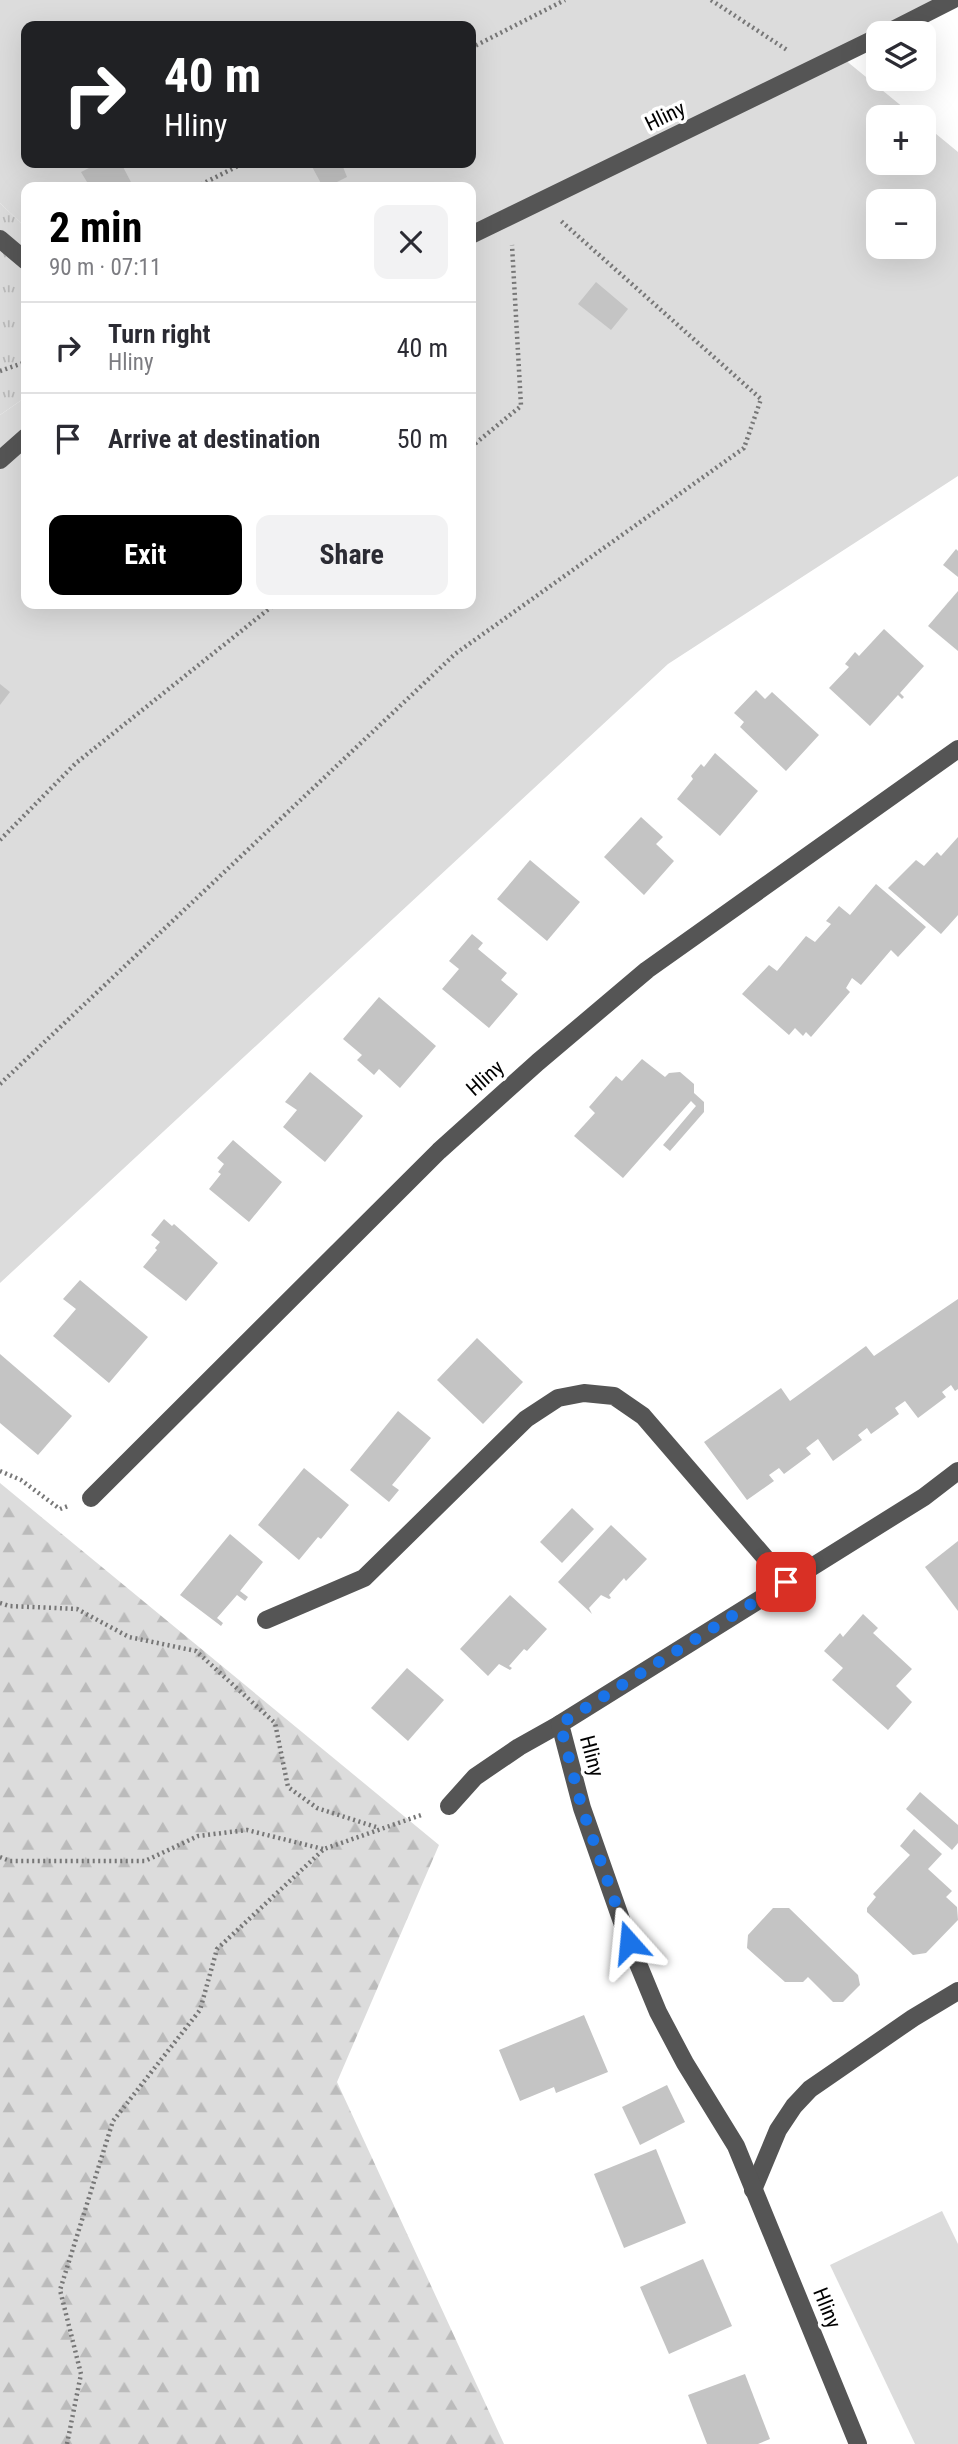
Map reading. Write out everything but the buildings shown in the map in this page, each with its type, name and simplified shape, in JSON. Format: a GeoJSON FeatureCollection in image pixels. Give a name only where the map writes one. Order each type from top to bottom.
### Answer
{"type":"FeatureCollection","features":[{"type":"Feature","properties":{"kind":"street"},"geometry":{"type":"LineString","coordinates":[[911,21],[953,0]]}},
{"type":"Feature","properties":{"kind":"street","name":"Hliny"},"geometry":{"type":"LineString","coordinates":[[476,233],[866,43]]}},
{"type":"Feature","properties":{"kind":"street"},"geometry":{"type":"LineString","coordinates":[[0,239],[21,257]]}},
{"type":"Feature","properties":{"kind":"street"},"geometry":{"type":"LineString","coordinates":[[0,460],[21,441]]}},
{"type":"Feature","properties":{"kind":"street","name":"Hliny"},"geometry":{"type":"LineString","coordinates":[[91,1498],[439,1150],[538,1062],[647,970],[958,749]]}},
{"type":"Feature","properties":{"kind":"street"},"geometry":{"type":"LineString","coordinates":[[266,1620],[364,1578],[526,1419],[558,1398],[584,1393],[614,1396],[643,1416],[786,1582]]}},
{"type":"Feature","properties":{"kind":"street","name":"Hliny"},"geometry":{"type":"LineString","coordinates":[[858,2444],[736,2146],[685,2063],[653,2000],[629,1942],[582,1808],[560,1724],[924,1497],[958,1471]]}},
{"type":"Feature","properties":{"kind":"street"},"geometry":{"type":"LineString","coordinates":[[449,1806],[475,1777],[560,1724]]}},
{"type":"Feature","properties":{"kind":"street"},"geometry":{"type":"LineString","coordinates":[[753,2190],[778,2130],[794,2106],[810,2089],[958,1991]]}},
{"type":"Feature","properties":{"kind":"path"},"geometry":{"type":"LineString","coordinates":[[476,45],[565,0]]}},
{"type":"Feature","properties":{"kind":"path"},"geometry":{"type":"LineString","coordinates":[[711,0],[815,68]]}},
{"type":"Feature","properties":{"kind":"path"},"geometry":{"type":"LineString","coordinates":[[206,182],[234,168]]}},
{"type":"Feature","properties":{"kind":"path"},"geometry":{"type":"LineString","coordinates":[[0,1084],[455,653],[744,448],[761,398],[540,201]]}},
{"type":"Feature","properties":{"kind":"path"},"geometry":{"type":"LineString","coordinates":[[476,443],[521,406],[511,216]]}},
{"type":"Feature","properties":{"kind":"path"},"geometry":{"type":"LineString","coordinates":[[0,371],[21,364]]}},
{"type":"Feature","properties":{"kind":"path"},"geometry":{"type":"LineString","coordinates":[[0,840],[76,764],[269,609]]}},
{"type":"Feature","properties":{"kind":"path"},"geometry":{"type":"LineString","coordinates":[[0,1471],[21,1480],[60,1509],[91,1498]]}},
{"type":"Feature","properties":{"kind":"path"},"geometry":{"type":"LineString","coordinates":[[0,1603],[9,1606],[77,1609],[129,1637],[196,1651],[275,1723],[288,1787],[317,1808],[379,1828]]}},
{"type":"Feature","properties":{"kind":"path"},"geometry":{"type":"LineString","coordinates":[[67,2444],[81,2374],[60,2290],[113,2120],[200,2010],[217,1949],[324,1849],[449,1806]]}},
{"type":"Feature","properties":{"kind":"path"},"geometry":{"type":"LineString","coordinates":[[0,1857],[10,1861],[145,1861],[198,1836],[247,1830],[324,1849]]}},
{"type":"Feature","properties":{"kind":"green space"},"geometry":{"type":"Polygon","coordinates":[[[0,0],[944,0],[908,21],[866,21],[866,46],[844,59],[866,77],[866,91],[883,91],[900,105],[866,105],[866,175],[936,175],[936,134],[958,152],[958,476],[668,664],[0,1283],[0,415],[21,400],[21,609],[476,609],[476,182],[21,182],[21,223],[0,203],[0,0]]]}},
{"type":"Feature","properties":{"kind":"green space"},"geometry":{"type":"Polygon","coordinates":[[[0,203],[21,223],[21,400],[0,415],[0,203]]]}},
{"type":"Feature","properties":{"kind":"green space"},"geometry":{"type":"Polygon","coordinates":[[[0,1483],[439,1845],[337,2082],[504,2444],[0,2444],[0,1483]]]}},
{"type":"Feature","properties":{"kind":"green space"},"geometry":{"type":"Polygon","coordinates":[[[942,2211],[958,2244],[958,2444],[915,2444],[830,2265],[942,2211]]]}},
{"type":"Feature","properties":{"kind":"route"},"geometry":{"type":"LineString","coordinates":[[629,1942],[582,1808],[560,1724],[786,1582]]}}]}
